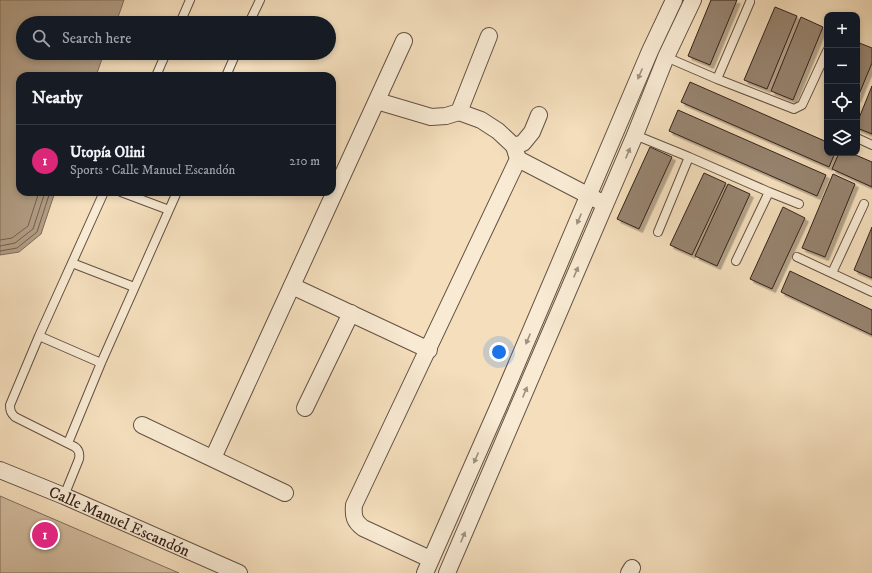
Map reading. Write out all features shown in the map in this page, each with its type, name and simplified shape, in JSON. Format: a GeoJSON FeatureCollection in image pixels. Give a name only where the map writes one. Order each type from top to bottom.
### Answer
{"type":"FeatureCollection","features":[{"type":"Feature","properties":{"kind":"street"},"geometry":{"type":"LineString","coordinates":[[539,115],[532,132],[516,152],[429,350],[354,505],[354,520],[363,528],[428,566],[500,403],[650,51],[674,0]]}},
{"type":"Feature","properties":{"kind":"street"},"geometry":{"type":"LineString","coordinates":[[447,573],[635,135],[666,57],[693,0]]}},
{"type":"Feature","properties":{"kind":"street"},"geometry":{"type":"LineString","coordinates":[[459,112],[489,36]]}},
{"type":"Feature","properties":{"kind":"street"},"geometry":{"type":"LineString","coordinates":[[336,190],[404,41]]}},
{"type":"Feature","properties":{"kind":"street"},"geometry":{"type":"LineString","coordinates":[[650,51],[666,57]]}},
{"type":"Feature","properties":{"kind":"street"},"geometry":{"type":"LineString","coordinates":[[377,101],[431,117],[446,116],[459,112],[481,120],[498,131],[516,152],[605,204]]}},
{"type":"Feature","properties":{"kind":"street"},"geometry":{"type":"LineString","coordinates":[[617,128],[635,135]]}},
{"type":"Feature","properties":{"kind":"street"},"geometry":{"type":"LineString","coordinates":[[213,458],[333,196]]}},
{"type":"Feature","properties":{"kind":"street"},"geometry":{"type":"LineString","coordinates":[[292,286],[429,350]]}},
{"type":"Feature","properties":{"kind":"street"},"geometry":{"type":"LineString","coordinates":[[305,408],[351,314]]}},
{"type":"Feature","properties":{"kind":"street"},"geometry":{"type":"LineString","coordinates":[[500,403],[517,410]]}},
{"type":"Feature","properties":{"kind":"street"},"geometry":{"type":"LineString","coordinates":[[142,425],[285,493]]}},
{"type":"Feature","properties":{"kind":"street","name":"Calle Manuel Escandón"},"geometry":{"type":"LineString","coordinates":[[0,470],[64,496],[239,573]]}},
{"type":"Feature","properties":{"kind":"lane"},"geometry":{"type":"LineString","coordinates":[[183,16],[190,0]]}},
{"type":"Feature","properties":{"kind":"lane"},"geometry":{"type":"LineString","coordinates":[[253,16],[260,0]]}},
{"type":"Feature","properties":{"kind":"lane"},"geometry":{"type":"LineString","coordinates":[[717,79],[750,2]]}},
{"type":"Feature","properties":{"kind":"lane"},"geometry":{"type":"LineString","coordinates":[[666,57],[790,108],[798,108],[802,105],[824,58]]}},
{"type":"Feature","properties":{"kind":"lane"},"geometry":{"type":"LineString","coordinates":[[158,72],[163,60]]}},
{"type":"Feature","properties":{"kind":"lane"},"geometry":{"type":"LineString","coordinates":[[228,72],[233,60]]}},
{"type":"Feature","properties":{"kind":"lane"},"geometry":{"type":"LineString","coordinates":[[635,135],[798,204]]}},
{"type":"Feature","properties":{"kind":"lane"},"geometry":{"type":"LineString","coordinates":[[860,139],[872,145]]}},
{"type":"Feature","properties":{"kind":"lane"},"geometry":{"type":"LineString","coordinates":[[658,232],[689,157]]}},
{"type":"Feature","properties":{"kind":"lane"},"geometry":{"type":"LineString","coordinates":[[736,261],[769,192]]}},
{"type":"Feature","properties":{"kind":"lane"},"geometry":{"type":"LineString","coordinates":[[64,496],[79,458],[80,454],[78,450],[68,443],[15,417],[11,414],[10,405],[39,336],[102,196]]}},
{"type":"Feature","properties":{"kind":"lane"},"geometry":{"type":"LineString","coordinates":[[132,196],[169,210]]}},
{"type":"Feature","properties":{"kind":"lane"},"geometry":{"type":"LineString","coordinates":[[68,443],[101,363],[175,196]]}},
{"type":"Feature","properties":{"kind":"lane"},"geometry":{"type":"LineString","coordinates":[[832,273],[864,204]]}},
{"type":"Feature","properties":{"kind":"lane"},"geometry":{"type":"LineString","coordinates":[[797,257],[872,292]]}},
{"type":"Feature","properties":{"kind":"lane"},"geometry":{"type":"LineString","coordinates":[[72,263],[134,287]]}},
{"type":"Feature","properties":{"kind":"lane"},"geometry":{"type":"LineString","coordinates":[[39,336],[101,363]]}},
{"type":"Feature","properties":{"kind":"shaded area"},"geometry":{"type":"Polygon","coordinates":[[[0,496],[179,573],[0,573],[0,496]]]}},
{"type":"Feature","properties":{"kind":"water"},"geometry":{"type":"Polygon","coordinates":[[[0,0],[124,0],[118,16],[16,16],[16,60],[102,60],[97,72],[16,72],[16,196],[54,196],[41,234],[19,252],[0,255],[0,0]]]}},
{"type":"Feature","properties":{"kind":"building"},"geometry":{"type":"Polygon","coordinates":[[[711,0],[737,0],[710,65],[688,56],[711,0]]]}},
{"type":"Feature","properties":{"kind":"building"},"geometry":{"type":"Polygon","coordinates":[[[775,7],[797,16],[767,89],[744,80],[775,7]]]}},
{"type":"Feature","properties":{"kind":"building"},"geometry":{"type":"Polygon","coordinates":[[[801,17],[823,27],[793,100],[771,91],[801,17]]]}},
{"type":"Feature","properties":{"kind":"building"},"geometry":{"type":"Polygon","coordinates":[[[860,43],[872,48],[872,63],[860,92],[860,43]]]}},
{"type":"Feature","properties":{"kind":"building"},"geometry":{"type":"Polygon","coordinates":[[[690,82],[824,141],[824,156],[834,156],[829,167],[681,102],[690,82]]]}},
{"type":"Feature","properties":{"kind":"building"},"geometry":{"type":"Polygon","coordinates":[[[872,86],[872,134],[860,129],[860,116],[872,86]]]}},
{"type":"Feature","properties":{"kind":"building"},"geometry":{"type":"Polygon","coordinates":[[[678,110],[826,175],[817,196],[669,131],[678,110]]]}},
{"type":"Feature","properties":{"kind":"building"},"geometry":{"type":"Polygon","coordinates":[[[650,147],[672,157],[639,229],[617,219],[650,147]]]}},
{"type":"Feature","properties":{"kind":"building"},"geometry":{"type":"Polygon","coordinates":[[[838,156],[858,156],[872,162],[872,187],[832,169],[838,156]]]}},
{"type":"Feature","properties":{"kind":"building"},"geometry":{"type":"Polygon","coordinates":[[[704,173],[726,183],[692,255],[670,245],[704,173]]]}},
{"type":"Feature","properties":{"kind":"building"},"geometry":{"type":"Polygon","coordinates":[[[833,174],[855,184],[825,257],[802,248],[833,174]]]}},
{"type":"Feature","properties":{"kind":"building"},"geometry":{"type":"Polygon","coordinates":[[[728,184],[750,194],[717,266],[695,256],[728,184]]]}},
{"type":"Feature","properties":{"kind":"building"},"geometry":{"type":"Polygon","coordinates":[[[783,207],[805,218],[772,289],[750,279],[783,207]]]}},
{"type":"Feature","properties":{"kind":"building"},"geometry":{"type":"Polygon","coordinates":[[[872,227],[872,278],[854,270],[872,227]]]}},
{"type":"Feature","properties":{"kind":"building"},"geometry":{"type":"Polygon","coordinates":[[[790,271],[872,310],[872,335],[781,292],[790,271]]]}},
{"type":"Feature","properties":{"kind":"place","name":"Utopía Olini"},"geometry":{"type":"Point","coordinates":[45,535]}}]}
